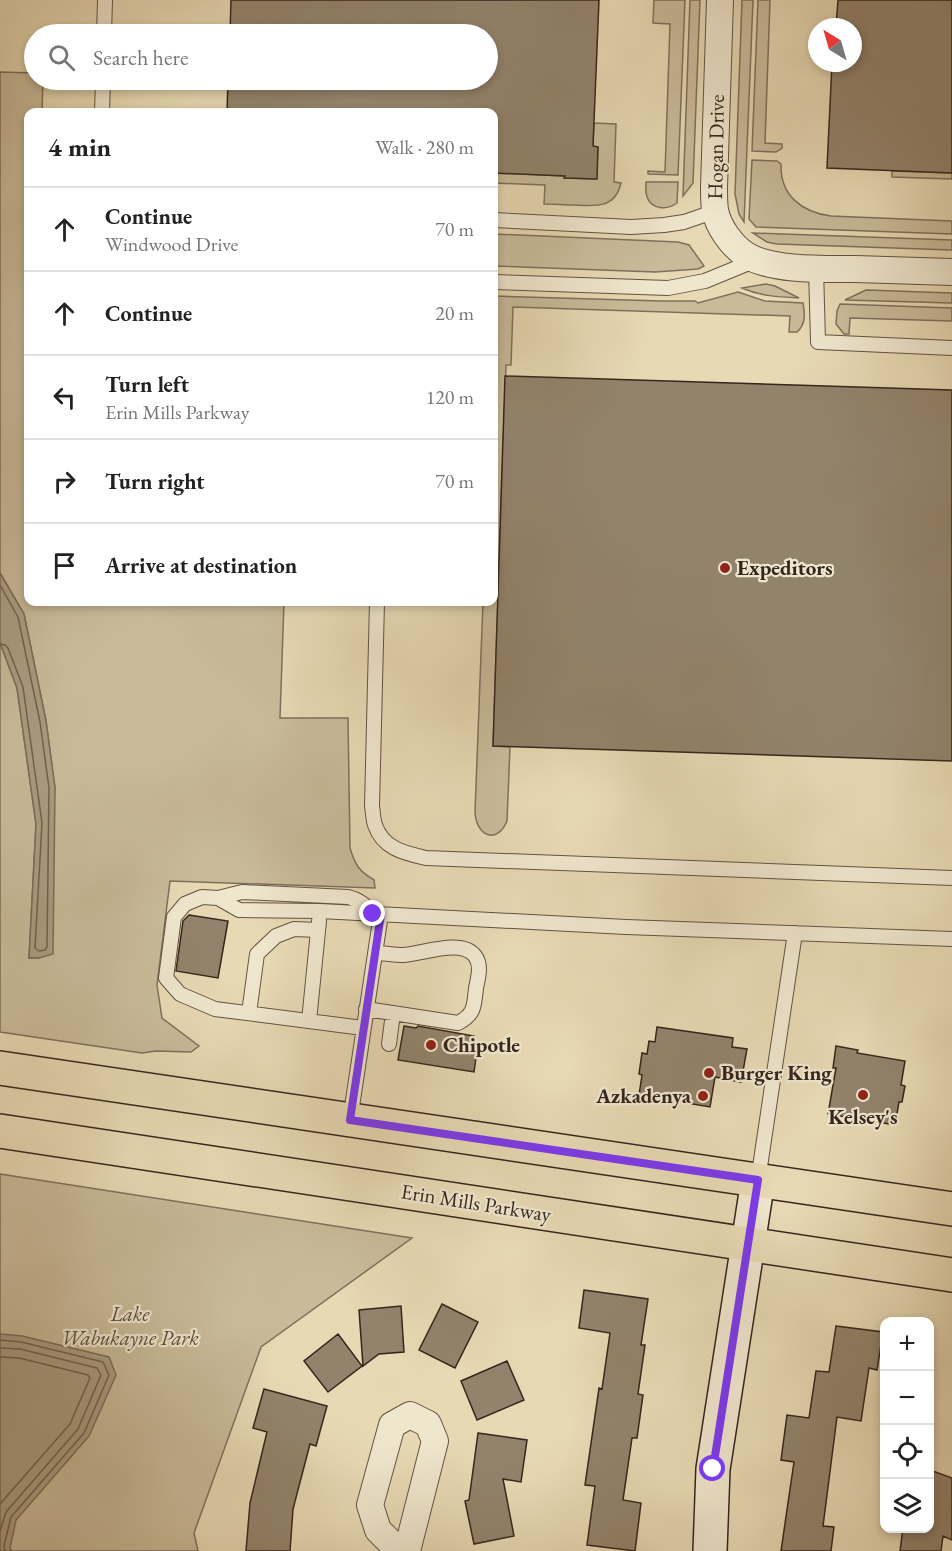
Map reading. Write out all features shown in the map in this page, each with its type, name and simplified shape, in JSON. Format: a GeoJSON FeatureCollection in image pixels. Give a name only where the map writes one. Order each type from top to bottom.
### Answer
{"type":"FeatureCollection","features":[{"type":"Feature","properties":{"kind":"main road"},"geometry":{"type":"LineString","coordinates":[[0,1068],[952,1209]]}},
{"type":"Feature","properties":{"kind":"main road","name":"Erin Mills Parkway"},"geometry":{"type":"LineString","coordinates":[[0,1131],[952,1275]]}},
{"type":"Feature","properties":{"kind":"street","name":"Hogan Drive"},"geometry":{"type":"LineString","coordinates":[[720,0],[714,187],[718,220],[730,239],[745,254],[756,260],[777,265],[952,272]]}},
{"type":"Feature","properties":{"kind":"street"},"geometry":{"type":"LineString","coordinates":[[710,1551],[713,1469],[758,1180]]}},
{"type":"Feature","properties":{"kind":"street"},"geometry":{"type":"LineString","coordinates":[[399,1551],[378,1530],[370,1505],[392,1425],[410,1415],[428,1424],[435,1441],[407,1551]]}},
{"type":"Feature","properties":{"kind":"lane"},"geometry":{"type":"LineString","coordinates":[[104,24],[105,0]]}},
{"type":"Feature","properties":{"kind":"lane"},"geometry":{"type":"LineString","coordinates":[[102,108],[103,90]]}},
{"type":"Feature","properties":{"kind":"lane"},"geometry":{"type":"LineString","coordinates":[[498,220],[631,227],[684,222],[716,211]]}},
{"type":"Feature","properties":{"kind":"lane"},"geometry":{"type":"LineString","coordinates":[[498,282],[668,288],[705,281],[756,260]]}},
{"type":"Feature","properties":{"kind":"lane"},"geometry":{"type":"LineString","coordinates":[[816,268],[818,342],[952,348]]}},
{"type":"Feature","properties":{"kind":"lane"},"geometry":{"type":"LineString","coordinates":[[377,606],[372,806],[375,825],[382,839],[398,851],[426,858],[952,878]]}},
{"type":"Feature","properties":{"kind":"lane"},"geometry":{"type":"LineString","coordinates":[[363,1028],[215,1009],[180,994],[166,978],[174,917],[185,904],[202,897],[218,898],[242,892],[348,897],[365,904],[377,914]]}},
{"type":"Feature","properties":{"kind":"lane"},"geometry":{"type":"LineString","coordinates":[[218,898],[239,910],[320,911],[626,927],[952,939]]}},
{"type":"Feature","properties":{"kind":"lane"},"geometry":{"type":"LineString","coordinates":[[309,1021],[320,911]]}},
{"type":"Feature","properties":{"kind":"lane"},"geometry":{"type":"LineString","coordinates":[[350,1120],[375,953],[377,914]]}},
{"type":"Feature","properties":{"kind":"lane"},"geometry":{"type":"LineString","coordinates":[[249,1013],[257,954],[276,936],[294,929],[318,930]]}},
{"type":"Feature","properties":{"kind":"lane"},"geometry":{"type":"LineString","coordinates":[[758,1180],[795,933]]}},
{"type":"Feature","properties":{"kind":"lane"},"geometry":{"type":"LineString","coordinates":[[366,1010],[458,1023],[474,1010],[479,965],[475,955],[465,949],[453,947],[405,955],[375,953]]}},
{"type":"Feature","properties":{"kind":"lane"},"geometry":{"type":"LineString","coordinates":[[388,1044],[393,1013]]}},
{"type":"Feature","properties":{"kind":"green space"},"geometry":{"type":"Polygon","coordinates":[[[654,0],[685,0],[678,175],[648,174],[648,171],[665,172],[670,24],[653,23],[654,0]]]}},
{"type":"Feature","properties":{"kind":"green space"},"geometry":{"type":"Polygon","coordinates":[[[690,0],[700,0],[693,183],[683,196],[690,0]]]}},
{"type":"Feature","properties":{"kind":"green space"},"geometry":{"type":"Polygon","coordinates":[[[742,0],[753,0],[744,222],[739,214],[735,194],[742,0]]]}},
{"type":"Feature","properties":{"kind":"green space"},"geometry":{"type":"Polygon","coordinates":[[[758,0],[770,0],[765,143],[782,144],[782,148],[776,152],[752,151],[758,0]]]}},
{"type":"Feature","properties":{"kind":"green space"},"geometry":{"type":"Polygon","coordinates":[[[0,72],[24,73],[24,90],[43,90],[42,108],[24,108],[24,606],[284,606],[280,718],[348,718],[350,848],[358,867],[374,880],[375,888],[170,881],[157,985],[162,1018],[199,1046],[191,1052],[142,1053],[0,1032],[0,643],[17,688],[36,824],[29,958],[39,958],[55,788],[46,721],[24,614],[0,573],[0,72]]]}},
{"type":"Feature","properties":{"kind":"green space"},"geometry":{"type":"Polygon","coordinates":[[[594,123],[616,124],[614,182],[621,183],[614,198],[609,202],[589,206],[544,204],[545,185],[498,183],[498,173],[596,179],[598,147],[593,146],[594,123]]]}},
{"type":"Feature","properties":{"kind":"green space"},"geometry":{"type":"Polygon","coordinates":[[[752,160],[777,161],[781,164],[784,185],[788,193],[810,211],[831,216],[952,221],[952,234],[756,227],[749,219],[752,160]]]}},
{"type":"Feature","properties":{"kind":"green space"},"geometry":{"type":"Polygon","coordinates":[[[892,171],[952,173],[952,179],[892,177],[892,171]]]}},
{"type":"Feature","properties":{"kind":"green space"},"geometry":{"type":"Polygon","coordinates":[[[646,182],[678,182],[677,203],[664,208],[652,204],[646,195],[646,182]]]}},
{"type":"Feature","properties":{"kind":"green space"},"geometry":{"type":"Polygon","coordinates":[[[753,233],[952,240],[952,250],[777,244],[767,242],[753,233]]]}},
{"type":"Feature","properties":{"kind":"green space"},"geometry":{"type":"Polygon","coordinates":[[[498,234],[678,242],[689,245],[704,266],[698,269],[655,272],[498,266],[498,234]]]}},
{"type":"Feature","properties":{"kind":"green space"},"geometry":{"type":"Polygon","coordinates":[[[766,284],[799,298],[777,297],[742,288],[766,284]]]}},
{"type":"Feature","properties":{"kind":"green space"},"geometry":{"type":"Polygon","coordinates":[[[866,290],[952,293],[952,303],[845,300],[866,290]]]}},
{"type":"Feature","properties":{"kind":"green space"},"geometry":{"type":"Polygon","coordinates":[[[738,292],[765,301],[803,303],[803,322],[797,332],[789,332],[790,316],[513,307],[511,365],[506,365],[498,599],[498,296],[695,301],[698,303],[738,292]]]}},
{"type":"Feature","properties":{"kind":"green space"},"geometry":{"type":"Polygon","coordinates":[[[840,304],[952,308],[952,321],[850,318],[849,334],[844,334],[836,324],[840,304]]]}},
{"type":"Feature","properties":{"kind":"green space"},"geometry":{"type":"Polygon","coordinates":[[[483,606],[498,606],[493,746],[510,747],[507,821],[498,833],[488,834],[479,827],[475,812],[483,606]]]}},
{"type":"Feature","properties":{"kind":"green space","name":"Lake Wabukayne Park"},"geometry":{"type":"Polygon","coordinates":[[[0,1174],[412,1238],[261,1347],[194,1533],[198,1551],[0,1551],[0,1174]]]}},
{"type":"Feature","properties":{"kind":"water"},"geometry":{"type":"Polygon","coordinates":[[[0,573],[24,614],[46,721],[55,788],[53,954],[39,958],[29,958],[36,824],[17,688],[0,643],[0,573]]]}},
{"type":"Feature","properties":{"kind":"water"},"geometry":{"type":"Polygon","coordinates":[[[0,1334],[22,1336],[109,1357],[116,1375],[89,1436],[16,1520],[10,1548],[12,1551],[0,1551],[0,1334]]]}},
{"type":"Feature","properties":{"kind":"building"},"geometry":{"type":"Polygon","coordinates":[[[231,0],[599,0],[593,146],[598,147],[597,179],[498,173],[498,108],[227,108],[228,90],[498,90],[498,24],[230,24],[231,0]]]}},
{"type":"Feature","properties":{"kind":"building"},"geometry":{"type":"Polygon","coordinates":[[[838,0],[952,0],[952,173],[827,168],[832,72],[862,72],[862,18],[837,18],[838,0]]]}},
{"type":"Feature","properties":{"kind":"building","name":"Expeditors"},"geometry":{"type":"Polygon","coordinates":[[[505,376],[952,390],[952,761],[493,746],[505,376]]]}},
{"type":"Feature","properties":{"kind":"building"},"geometry":{"type":"Polygon","coordinates":[[[189,915],[228,921],[218,978],[176,971],[183,921],[189,915]]]}},
{"type":"Feature","properties":{"kind":"building"},"geometry":{"type":"Polygon","coordinates":[[[404,1026],[416,1028],[418,1026],[474,1036],[472,1043],[478,1043],[474,1072],[398,1060],[404,1026]]]}},
{"type":"Feature","properties":{"kind":"building"},"geometry":{"type":"Polygon","coordinates":[[[657,1027],[733,1038],[732,1047],[747,1049],[741,1082],[715,1077],[710,1107],[639,1095],[642,1053],[647,1054],[649,1041],[655,1042],[657,1027]]]}},
{"type":"Feature","properties":{"kind":"building"},"geometry":{"type":"Polygon","coordinates":[[[836,1046],[858,1050],[857,1053],[905,1061],[901,1085],[905,1086],[902,1102],[899,1102],[895,1125],[828,1114],[836,1068],[833,1068],[836,1046]]]}},
{"type":"Feature","properties":{"kind":"building"},"geometry":{"type":"Polygon","coordinates":[[[584,1290],[648,1299],[641,1345],[645,1345],[638,1394],[643,1395],[637,1438],[632,1438],[623,1500],[641,1503],[635,1551],[587,1545],[595,1486],[585,1485],[599,1388],[602,1389],[610,1333],[579,1328],[584,1290]]]}},
{"type":"Feature","properties":{"kind":"building"},"geometry":{"type":"Polygon","coordinates":[[[442,1304],[478,1322],[455,1368],[419,1350],[442,1304]]]}},
{"type":"Feature","properties":{"kind":"building"},"geometry":{"type":"Polygon","coordinates":[[[401,1306],[404,1352],[379,1354],[363,1366],[359,1310],[401,1306]]]}},
{"type":"Feature","properties":{"kind":"building"},"geometry":{"type":"Polygon","coordinates":[[[836,1326],[880,1332],[877,1370],[869,1368],[861,1421],[837,1417],[823,1526],[834,1527],[831,1551],[781,1551],[794,1462],[781,1460],[787,1415],[809,1418],[816,1371],[829,1372],[836,1326]]]}},
{"type":"Feature","properties":{"kind":"building"},"geometry":{"type":"Polygon","coordinates":[[[338,1334],[362,1366],[328,1392],[304,1361],[338,1334]]]}},
{"type":"Feature","properties":{"kind":"building"},"geometry":{"type":"Polygon","coordinates":[[[507,1361],[524,1400],[477,1420],[461,1381],[507,1361]]]}},
{"type":"Feature","properties":{"kind":"building"},"geometry":{"type":"Polygon","coordinates":[[[264,1389],[327,1406],[316,1446],[310,1444],[293,1509],[290,1551],[246,1551],[250,1503],[267,1432],[253,1428],[264,1389]]]}},
{"type":"Feature","properties":{"kind":"building"},"geometry":{"type":"Polygon","coordinates":[[[478,1433],[527,1440],[521,1482],[503,1479],[514,1536],[474,1544],[465,1501],[469,1500],[478,1433]]]}},
{"type":"Feature","properties":{"kind":"building"},"geometry":{"type":"Polygon","coordinates":[[[934,1471],[952,1478],[952,1540],[943,1536],[941,1551],[900,1551],[902,1533],[934,1533],[934,1471]]]}},
{"type":"Feature","properties":{"kind":"place","name":"Expeditors"},"geometry":{"type":"Point","coordinates":[725,568]}},
{"type":"Feature","properties":{"kind":"place","name":"Chipotle"},"geometry":{"type":"Point","coordinates":[431,1045]}},
{"type":"Feature","properties":{"kind":"place","name":"Burger King"},"geometry":{"type":"Point","coordinates":[709,1073]}},
{"type":"Feature","properties":{"kind":"place","name":"Kelsey's"},"geometry":{"type":"Point","coordinates":[863,1095]}},
{"type":"Feature","properties":{"kind":"place","name":"Azkadenya"},"geometry":{"type":"Point","coordinates":[703,1096]}},
{"type":"Feature","properties":{"kind":"route"},"geometry":{"type":"LineString","coordinates":[[373,914],[381,914],[350,1120],[758,1180],[713,1469]]}}]}
